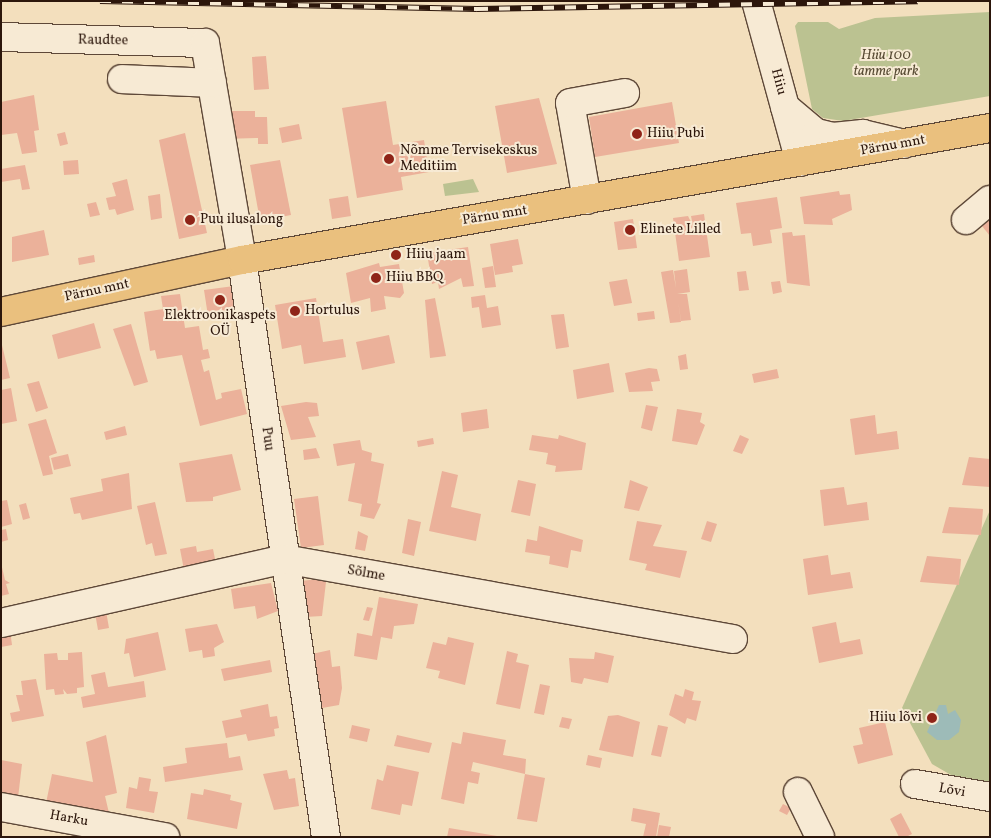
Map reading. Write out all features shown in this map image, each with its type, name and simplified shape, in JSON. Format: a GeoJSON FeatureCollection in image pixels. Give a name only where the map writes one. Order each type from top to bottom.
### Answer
{"type":"FeatureCollection","features":[{"type":"Feature","properties":{"kind":"main road","name":"Pärnu mnt"},"geometry":{"type":"LineString","coordinates":[[1,312],[242,260],[990,128]]}},
{"type":"Feature","properties":{"kind":"street","name":"Hiiu"},"geometry":{"type":"LineString","coordinates":[[756,1],[800,162]]}},
{"type":"Feature","properties":{"kind":"street","name":"Raudtee"},"geometry":{"type":"LineString","coordinates":[[1,37],[205,43]]}},
{"type":"Feature","properties":{"kind":"street","name":"Puu"},"geometry":{"type":"LineString","coordinates":[[205,43],[242,260],[284,559],[326,837]]}},
{"type":"Feature","properties":{"kind":"street"},"geometry":{"type":"LineString","coordinates":[[122,79],[212,83]]}},
{"type":"Feature","properties":{"kind":"street"},"geometry":{"type":"LineString","coordinates":[[587,200],[570,103],[625,93]]}},
{"type":"Feature","properties":{"kind":"street"},"geometry":{"type":"LineString","coordinates":[[785,107],[816,133],[833,138],[863,134],[904,144]]}},
{"type":"Feature","properties":{"kind":"street"},"geometry":{"type":"LineString","coordinates":[[966,220],[990,200]]}},
{"type":"Feature","properties":{"kind":"street","name":"Sõlme"},"geometry":{"type":"LineString","coordinates":[[1,623],[284,559],[733,639]]}},
{"type":"Feature","properties":{"kind":"street","name":"Lõvi"},"geometry":{"type":"LineString","coordinates":[[915,784],[990,797]]}},
{"type":"Feature","properties":{"kind":"street"},"geometry":{"type":"LineString","coordinates":[[798,792],[820,837]]}},
{"type":"Feature","properties":{"kind":"street","name":"Harku"},"geometry":{"type":"LineString","coordinates":[[1,807],[36,825],[165,837]]}},
{"type":"Feature","properties":{"kind":"green space","name":"Hiiu 100 tamme park"},"geometry":{"type":"Polygon","coordinates":[[[990,12],[990,96],[843,121],[823,118],[812,109],[795,26],[798,22],[828,22],[839,29],[875,18],[990,12]]]}},
{"type":"Feature","properties":{"kind":"green space"},"geometry":{"type":"Polygon","coordinates":[[[473,179],[479,192],[445,196],[443,184],[473,179]]]}},
{"type":"Feature","properties":{"kind":"green space"},"geometry":{"type":"Polygon","coordinates":[[[990,510],[990,782],[951,775],[932,764],[902,708],[990,510]]]}},
{"type":"Feature","properties":{"kind":"water"},"geometry":{"type":"Polygon","coordinates":[[[939,705],[946,705],[948,714],[955,710],[961,720],[959,732],[949,740],[937,740],[927,732],[939,705]]]}},
{"type":"Feature","properties":{"kind":"building"},"geometry":{"type":"Polygon","coordinates":[[[266,56],[269,89],[254,90],[252,57],[266,56]]]}},
{"type":"Feature","properties":{"kind":"building"},"geometry":{"type":"Polygon","coordinates":[[[34,95],[39,130],[34,131],[37,152],[22,154],[17,133],[1,135],[1,102],[34,95]]]}},
{"type":"Feature","properties":{"kind":"building"},"geometry":{"type":"Polygon","coordinates":[[[539,98],[557,164],[507,173],[495,106],[539,98]]]}},
{"type":"Feature","properties":{"kind":"building","name":"Nõmme Tervisekeskus Meditiim"},"geometry":{"type":"Polygon","coordinates":[[[386,101],[393,145],[424,140],[429,172],[401,177],[403,190],[357,198],[342,108],[386,101]]]}},
{"type":"Feature","properties":{"kind":"building"},"geometry":{"type":"Polygon","coordinates":[[[672,102],[679,143],[595,157],[589,117],[672,102]]]}},
{"type":"Feature","properties":{"kind":"building"},"geometry":{"type":"Polygon","coordinates":[[[232,111],[255,111],[255,117],[267,117],[268,144],[258,144],[258,138],[223,139],[223,117],[232,117],[232,111]]]}},
{"type":"Feature","properties":{"kind":"building"},"geometry":{"type":"Polygon","coordinates":[[[299,124],[302,139],[282,143],[279,128],[299,124]]]}},
{"type":"Feature","properties":{"kind":"building"},"geometry":{"type":"Polygon","coordinates":[[[65,132],[68,144],[60,146],[57,134],[65,132]]]}},
{"type":"Feature","properties":{"kind":"building"},"geometry":{"type":"Polygon","coordinates":[[[185,133],[207,233],[179,239],[159,140],[185,133]]]}},
{"type":"Feature","properties":{"kind":"building"},"geometry":{"type":"Polygon","coordinates":[[[78,160],[79,174],[64,175],[63,161],[78,160]]]}},
{"type":"Feature","properties":{"kind":"building"},"geometry":{"type":"Polygon","coordinates":[[[280,160],[291,215],[260,221],[250,165],[280,160]]]}},
{"type":"Feature","properties":{"kind":"building"},"geometry":{"type":"Polygon","coordinates":[[[25,165],[30,189],[22,190],[20,179],[1,182],[1,169],[25,165]]]}},
{"type":"Feature","properties":{"kind":"building"},"geometry":{"type":"Polygon","coordinates":[[[127,179],[134,210],[117,215],[115,209],[109,210],[106,198],[116,196],[112,183],[127,179]]]}},
{"type":"Feature","properties":{"kind":"building"},"geometry":{"type":"Polygon","coordinates":[[[839,191],[840,195],[850,194],[852,210],[832,219],[833,225],[804,224],[800,197],[839,191]]]}},
{"type":"Feature","properties":{"kind":"building"},"geometry":{"type":"Polygon","coordinates":[[[160,194],[162,218],[151,220],[148,196],[160,194]]]}},
{"type":"Feature","properties":{"kind":"building"},"geometry":{"type":"Polygon","coordinates":[[[348,196],[351,216],[332,219],[329,199],[348,196]]]}},
{"type":"Feature","properties":{"kind":"building"},"geometry":{"type":"Polygon","coordinates":[[[777,197],[782,228],[770,230],[772,243],[753,246],[751,233],[741,234],[736,203],[777,197]]]}},
{"type":"Feature","properties":{"kind":"building"},"geometry":{"type":"Polygon","coordinates":[[[96,202],[100,215],[90,217],[87,204],[96,202]]]}},
{"type":"Feature","properties":{"kind":"building"},"geometry":{"type":"Polygon","coordinates":[[[704,214],[710,257],[679,261],[673,218],[688,216],[693,226],[691,216],[704,214]]]}},
{"type":"Feature","properties":{"kind":"building"},"geometry":{"type":"Polygon","coordinates":[[[633,219],[637,248],[618,250],[614,222],[633,219]]]}},
{"type":"Feature","properties":{"kind":"building"},"geometry":{"type":"Polygon","coordinates":[[[990,220],[990,236],[982,226],[990,220]]]}},
{"type":"Feature","properties":{"kind":"building"},"geometry":{"type":"Polygon","coordinates":[[[44,230],[49,255],[12,262],[12,237],[44,230]]]}},
{"type":"Feature","properties":{"kind":"building"},"geometry":{"type":"Polygon","coordinates":[[[792,232],[793,236],[805,235],[810,286],[787,283],[782,233],[792,232]]]}},
{"type":"Feature","properties":{"kind":"building"},"geometry":{"type":"Polygon","coordinates":[[[518,239],[523,264],[512,266],[513,272],[495,275],[490,244],[518,239]]]}},
{"type":"Feature","properties":{"kind":"building"},"geometry":{"type":"Polygon","coordinates":[[[468,247],[474,286],[463,287],[461,278],[439,289],[438,282],[432,284],[427,253],[468,247]]]}},
{"type":"Feature","properties":{"kind":"building"},"geometry":{"type":"Polygon","coordinates":[[[94,255],[95,262],[79,265],[78,258],[94,255]]]}},
{"type":"Feature","properties":{"kind":"building"},"geometry":{"type":"Polygon","coordinates":[[[379,263],[380,267],[399,264],[404,293],[400,298],[384,296],[386,309],[371,312],[370,298],[351,303],[346,273],[379,263]]]}},
{"type":"Feature","properties":{"kind":"building"},"geometry":{"type":"Polygon","coordinates":[[[493,266],[496,287],[485,288],[482,268],[493,266]]]}},
{"type":"Feature","properties":{"kind":"building"},"geometry":{"type":"Polygon","coordinates":[[[687,269],[690,292],[677,294],[687,294],[691,320],[681,321],[678,300],[681,322],[670,323],[661,272],[673,270],[676,288],[674,271],[687,269]]]}},
{"type":"Feature","properties":{"kind":"building"},"geometry":{"type":"Polygon","coordinates":[[[746,271],[749,290],[739,291],[737,272],[746,271]]]}},
{"type":"Feature","properties":{"kind":"building"},"geometry":{"type":"Polygon","coordinates":[[[627,279],[632,303],[614,306],[609,282],[627,279]]]}},
{"type":"Feature","properties":{"kind":"building"},"geometry":{"type":"Polygon","coordinates":[[[780,281],[782,292],[773,294],[771,282],[780,281]]]}},
{"type":"Feature","properties":{"kind":"building"},"geometry":{"type":"Polygon","coordinates":[[[234,286],[238,311],[208,316],[204,290],[234,286]]]}},
{"type":"Feature","properties":{"kind":"building"},"geometry":{"type":"Polygon","coordinates":[[[180,294],[185,328],[199,326],[203,350],[208,349],[210,358],[201,360],[204,372],[209,370],[216,400],[222,398],[221,393],[241,389],[247,414],[200,426],[182,355],[157,359],[155,350],[150,351],[144,312],[163,309],[161,296],[180,294]]]}},
{"type":"Feature","properties":{"kind":"building"},"geometry":{"type":"Polygon","coordinates":[[[485,295],[487,308],[498,306],[501,325],[482,328],[479,307],[472,308],[471,297],[485,295]]]}},
{"type":"Feature","properties":{"kind":"building"},"geometry":{"type":"Polygon","coordinates":[[[316,298],[323,342],[343,339],[346,357],[304,364],[301,345],[282,349],[275,305],[316,298]]]}},
{"type":"Feature","properties":{"kind":"building"},"geometry":{"type":"Polygon","coordinates":[[[435,298],[446,356],[430,358],[425,300],[435,298]]]}},
{"type":"Feature","properties":{"kind":"building"},"geometry":{"type":"Polygon","coordinates":[[[654,311],[655,319],[638,321],[637,313],[654,311]]]}},
{"type":"Feature","properties":{"kind":"building"},"geometry":{"type":"Polygon","coordinates":[[[564,314],[569,347],[556,349],[551,315],[564,314]]]}},
{"type":"Feature","properties":{"kind":"building"},"geometry":{"type":"Polygon","coordinates":[[[94,323],[101,348],[58,359],[52,335],[94,323]]]}},
{"type":"Feature","properties":{"kind":"building"},"geometry":{"type":"Polygon","coordinates":[[[131,324],[148,382],[134,386],[113,329],[131,324]]]}},
{"type":"Feature","properties":{"kind":"building"},"geometry":{"type":"Polygon","coordinates":[[[389,335],[395,363],[362,370],[356,342],[389,335]]]}},
{"type":"Feature","properties":{"kind":"building"},"geometry":{"type":"Polygon","coordinates":[[[1,341],[10,378],[1,380],[1,341]]]}},
{"type":"Feature","properties":{"kind":"building"},"geometry":{"type":"Polygon","coordinates":[[[686,354],[688,369],[680,370],[678,356],[686,354]]]}},
{"type":"Feature","properties":{"kind":"building"},"geometry":{"type":"Polygon","coordinates":[[[609,363],[614,392],[577,399],[573,370],[609,363]]]}},
{"type":"Feature","properties":{"kind":"building"},"geometry":{"type":"Polygon","coordinates":[[[649,368],[657,369],[660,381],[651,382],[653,391],[629,392],[625,373],[649,368]]]}},
{"type":"Feature","properties":{"kind":"building"},"geometry":{"type":"Polygon","coordinates":[[[777,369],[779,378],[754,383],[752,374],[777,369]]]}},
{"type":"Feature","properties":{"kind":"building"},"geometry":{"type":"Polygon","coordinates":[[[39,381],[48,408],[36,412],[27,384],[39,381]]]}},
{"type":"Feature","properties":{"kind":"building"},"geometry":{"type":"Polygon","coordinates":[[[11,388],[17,421],[1,424],[1,390],[11,388]]]}},
{"type":"Feature","properties":{"kind":"building"},"geometry":{"type":"Polygon","coordinates":[[[306,402],[317,403],[319,416],[308,417],[316,437],[291,440],[281,406],[306,402]]]}},
{"type":"Feature","properties":{"kind":"building"},"geometry":{"type":"Polygon","coordinates":[[[646,405],[658,407],[652,431],[641,428],[646,405]]]}},
{"type":"Feature","properties":{"kind":"building"},"geometry":{"type":"Polygon","coordinates":[[[487,409],[489,428],[463,432],[461,413],[487,409]]]}},
{"type":"Feature","properties":{"kind":"building"},"geometry":{"type":"Polygon","coordinates":[[[677,409],[702,413],[700,422],[705,425],[697,445],[672,441],[677,409]]]}},
{"type":"Feature","properties":{"kind":"building"},"geometry":{"type":"Polygon","coordinates":[[[875,415],[877,434],[897,431],[899,449],[855,455],[850,419],[875,415]]]}},
{"type":"Feature","properties":{"kind":"building"},"geometry":{"type":"Polygon","coordinates":[[[46,419],[57,453],[49,456],[53,474],[43,476],[28,424],[46,419]]]}},
{"type":"Feature","properties":{"kind":"building"},"geometry":{"type":"Polygon","coordinates":[[[125,426],[127,435],[106,440],[104,432],[125,426]]]}},
{"type":"Feature","properties":{"kind":"building"},"geometry":{"type":"Polygon","coordinates":[[[532,435],[558,439],[559,435],[586,443],[582,470],[555,472],[556,466],[546,464],[548,453],[529,450],[532,435]]]}},
{"type":"Feature","properties":{"kind":"building"},"geometry":{"type":"Polygon","coordinates":[[[740,435],[749,439],[742,454],[733,451],[740,435]]]}},
{"type":"Feature","properties":{"kind":"building"},"geometry":{"type":"Polygon","coordinates":[[[433,438],[434,444],[418,447],[417,441],[433,438]]]}},
{"type":"Feature","properties":{"kind":"building"},"geometry":{"type":"Polygon","coordinates":[[[360,440],[362,450],[372,453],[371,461],[384,464],[377,503],[381,504],[374,519],[360,516],[362,504],[348,501],[355,463],[337,466],[333,444],[360,440]]]}},
{"type":"Feature","properties":{"kind":"building"},"geometry":{"type":"Polygon","coordinates":[[[316,448],[320,458],[304,460],[303,450],[316,448]]]}},
{"type":"Feature","properties":{"kind":"building"},"geometry":{"type":"Polygon","coordinates":[[[68,454],[71,466],[54,470],[51,458],[68,454]]]}},
{"type":"Feature","properties":{"kind":"building"},"geometry":{"type":"Polygon","coordinates":[[[232,454],[241,490],[213,497],[213,501],[186,502],[179,463],[232,454]]]}},
{"type":"Feature","properties":{"kind":"building"},"geometry":{"type":"Polygon","coordinates":[[[969,457],[990,459],[990,487],[962,485],[969,457]]]}},
{"type":"Feature","properties":{"kind":"building"},"geometry":{"type":"Polygon","coordinates":[[[442,471],[458,475],[451,507],[481,514],[476,541],[429,531],[442,471]]]}},
{"type":"Feature","properties":{"kind":"building"},"geometry":{"type":"Polygon","coordinates":[[[129,473],[132,509],[82,520],[80,513],[74,514],[70,498],[103,491],[101,479],[129,473]]]}},
{"type":"Feature","properties":{"kind":"building"},"geometry":{"type":"Polygon","coordinates":[[[518,480],[536,484],[530,516],[511,512],[518,480]]]}},
{"type":"Feature","properties":{"kind":"building"},"geometry":{"type":"Polygon","coordinates":[[[630,480],[648,487],[639,511],[624,508],[630,480]]]}},
{"type":"Feature","properties":{"kind":"building"},"geometry":{"type":"Polygon","coordinates":[[[844,487],[847,505],[867,502],[869,520],[824,526],[820,490],[844,487]]]}},
{"type":"Feature","properties":{"kind":"building"},"geometry":{"type":"Polygon","coordinates":[[[318,496],[324,545],[301,548],[294,499],[318,496]]]}},
{"type":"Feature","properties":{"kind":"building"},"geometry":{"type":"Polygon","coordinates":[[[7,500],[12,524],[1,527],[1,501],[7,500]]]}},
{"type":"Feature","properties":{"kind":"building"},"geometry":{"type":"Polygon","coordinates":[[[155,502],[167,554],[155,556],[152,543],[146,545],[137,506],[155,502]]]}},
{"type":"Feature","properties":{"kind":"building"},"geometry":{"type":"Polygon","coordinates":[[[26,503],[30,518],[23,520],[19,505],[26,503]]]}},
{"type":"Feature","properties":{"kind":"building"},"geometry":{"type":"Polygon","coordinates":[[[949,507],[983,509],[981,535],[942,533],[949,507]]]}},
{"type":"Feature","properties":{"kind":"building"},"geometry":{"type":"Polygon","coordinates":[[[408,519],[421,522],[414,556],[402,553],[408,519]]]}},
{"type":"Feature","properties":{"kind":"building"},"geometry":{"type":"Polygon","coordinates":[[[637,521],[662,525],[653,546],[687,551],[680,578],[645,570],[647,564],[629,560],[637,521]]]}},
{"type":"Feature","properties":{"kind":"building"},"geometry":{"type":"Polygon","coordinates":[[[707,521],[717,524],[711,542],[701,539],[707,521]]]}},
{"type":"Feature","properties":{"kind":"building"},"geometry":{"type":"Polygon","coordinates":[[[539,526],[583,540],[581,552],[571,550],[568,568],[549,564],[550,556],[525,552],[527,539],[537,541],[539,526]]]}},
{"type":"Feature","properties":{"kind":"building"},"geometry":{"type":"Polygon","coordinates":[[[6,529],[8,540],[1,542],[1,530],[6,529]]]}},
{"type":"Feature","properties":{"kind":"building"},"geometry":{"type":"Polygon","coordinates":[[[358,531],[368,536],[365,551],[355,549],[358,531]]]}},
{"type":"Feature","properties":{"kind":"building"},"geometry":{"type":"Polygon","coordinates":[[[196,546],[197,552],[213,549],[216,564],[184,570],[180,549],[196,546]]]}},
{"type":"Feature","properties":{"kind":"building"},"geometry":{"type":"Polygon","coordinates":[[[828,555],[831,575],[850,572],[853,588],[808,595],[803,559],[828,555]]]}},
{"type":"Feature","properties":{"kind":"building"},"geometry":{"type":"Polygon","coordinates":[[[927,556],[961,559],[959,585],[920,582],[927,556]]]}},
{"type":"Feature","properties":{"kind":"building"},"geometry":{"type":"Polygon","coordinates":[[[1,563],[5,580],[10,583],[6,584],[9,594],[1,596],[1,563]]]}},
{"type":"Feature","properties":{"kind":"building"},"geometry":{"type":"Polygon","coordinates":[[[318,579],[326,582],[322,616],[305,617],[301,581],[318,579]]]}},
{"type":"Feature","properties":{"kind":"building"},"geometry":{"type":"Polygon","coordinates":[[[271,583],[278,611],[257,619],[255,606],[234,609],[231,589],[271,583]]]}},
{"type":"Feature","properties":{"kind":"building"},"geometry":{"type":"Polygon","coordinates":[[[379,597],[418,604],[414,624],[394,626],[392,639],[381,637],[377,660],[354,656],[357,633],[372,636],[379,597]]]}},
{"type":"Feature","properties":{"kind":"building"},"geometry":{"type":"Polygon","coordinates":[[[367,607],[373,608],[369,621],[363,620],[367,607]]]}},
{"type":"Feature","properties":{"kind":"building"},"geometry":{"type":"Polygon","coordinates":[[[106,611],[109,628],[98,630],[95,613],[106,611]]]}},
{"type":"Feature","properties":{"kind":"building"},"geometry":{"type":"Polygon","coordinates":[[[836,622],[840,643],[860,639],[863,654],[819,663],[812,627],[836,622]]]}},
{"type":"Feature","properties":{"kind":"building"},"geometry":{"type":"Polygon","coordinates":[[[217,624],[224,642],[214,648],[215,656],[203,658],[202,650],[189,652],[185,629],[217,624]]]}},
{"type":"Feature","properties":{"kind":"building"},"geometry":{"type":"Polygon","coordinates":[[[10,630],[12,645],[1,647],[1,632],[10,630]]]}},
{"type":"Feature","properties":{"kind":"building"},"geometry":{"type":"Polygon","coordinates":[[[158,632],[166,670],[134,677],[129,653],[124,654],[126,639],[158,632]]]}},
{"type":"Feature","properties":{"kind":"building"},"geometry":{"type":"Polygon","coordinates":[[[448,637],[474,643],[465,685],[438,678],[440,671],[426,668],[433,642],[446,645],[448,637]]]}},
{"type":"Feature","properties":{"kind":"building"},"geometry":{"type":"Polygon","coordinates":[[[330,650],[332,667],[340,666],[342,688],[339,705],[322,708],[312,654],[330,650]]]}},
{"type":"Feature","properties":{"kind":"building"},"geometry":{"type":"Polygon","coordinates":[[[507,651],[518,654],[516,662],[529,665],[520,709],[496,704],[507,651]]]}},
{"type":"Feature","properties":{"kind":"building"},"geometry":{"type":"Polygon","coordinates":[[[82,652],[84,687],[77,688],[77,693],[67,694],[63,689],[64,694],[55,695],[54,689],[46,690],[44,654],[57,653],[58,660],[68,660],[68,653],[82,652]]]}},
{"type":"Feature","properties":{"kind":"building"},"geometry":{"type":"Polygon","coordinates":[[[595,652],[614,656],[608,683],[584,678],[582,684],[571,682],[569,658],[594,659],[595,652]]]}},
{"type":"Feature","properties":{"kind":"building"},"geometry":{"type":"Polygon","coordinates":[[[270,660],[272,672],[224,681],[221,669],[270,660]]]}},
{"type":"Feature","properties":{"kind":"building"},"geometry":{"type":"Polygon","coordinates":[[[105,672],[108,687],[144,681],[146,697],[83,708],[81,697],[95,694],[91,675],[105,672]]]}},
{"type":"Feature","properties":{"kind":"building"},"geometry":{"type":"Polygon","coordinates":[[[36,679],[44,716],[12,722],[10,713],[20,711],[16,695],[23,695],[21,681],[36,679]]]}},
{"type":"Feature","properties":{"kind":"building"},"geometry":{"type":"Polygon","coordinates":[[[540,684],[550,686],[544,715],[534,713],[540,684]]]}},
{"type":"Feature","properties":{"kind":"building"},"geometry":{"type":"Polygon","coordinates":[[[685,689],[694,692],[692,700],[701,701],[696,721],[687,718],[685,724],[669,715],[675,694],[683,697],[685,689]]]}},
{"type":"Feature","properties":{"kind":"building"},"geometry":{"type":"Polygon","coordinates":[[[268,704],[270,717],[277,716],[279,728],[274,729],[275,736],[248,741],[246,734],[226,738],[222,721],[242,717],[240,710],[268,704]]]}},
{"type":"Feature","properties":{"kind":"building"},"geometry":{"type":"Polygon","coordinates":[[[618,715],[640,722],[633,757],[599,750],[608,716],[618,715]]]}},
{"type":"Feature","properties":{"kind":"building"},"geometry":{"type":"Polygon","coordinates":[[[562,717],[572,719],[569,729],[559,727],[562,717]]]}},
{"type":"Feature","properties":{"kind":"building"},"geometry":{"type":"Polygon","coordinates":[[[885,722],[893,755],[858,764],[853,746],[863,744],[859,728],[885,722]]]}},
{"type":"Feature","properties":{"kind":"building"},"geometry":{"type":"Polygon","coordinates":[[[352,725],[370,729],[367,742],[349,738],[352,725]]]}},
{"type":"Feature","properties":{"kind":"building"},"geometry":{"type":"Polygon","coordinates":[[[658,725],[668,727],[661,757],[651,755],[658,725]]]}},
{"type":"Feature","properties":{"kind":"building"},"geometry":{"type":"Polygon","coordinates":[[[463,732],[506,740],[503,755],[526,759],[525,774],[473,762],[471,771],[480,773],[478,784],[468,782],[464,804],[441,799],[452,742],[461,744],[463,732]]]}},
{"type":"Feature","properties":{"kind":"building"},"geometry":{"type":"Polygon","coordinates":[[[106,735],[117,793],[105,796],[109,813],[46,803],[52,774],[93,782],[86,742],[106,735]]]}},
{"type":"Feature","properties":{"kind":"building"},"geometry":{"type":"Polygon","coordinates":[[[397,735],[432,743],[429,753],[394,746],[397,735]]]}},
{"type":"Feature","properties":{"kind":"building"},"geometry":{"type":"Polygon","coordinates":[[[227,743],[229,758],[240,756],[243,770],[165,782],[163,767],[187,763],[185,748],[227,743]]]}},
{"type":"Feature","properties":{"kind":"building"},"geometry":{"type":"Polygon","coordinates":[[[588,755],[602,758],[600,768],[586,765],[588,755]]]}},
{"type":"Feature","properties":{"kind":"building"},"geometry":{"type":"Polygon","coordinates":[[[1,760],[22,764],[18,798],[1,793],[1,760]]]}},
{"type":"Feature","properties":{"kind":"building"},"geometry":{"type":"Polygon","coordinates":[[[387,765],[419,772],[412,806],[402,804],[400,815],[371,809],[377,779],[383,781],[387,765]]]}},
{"type":"Feature","properties":{"kind":"building"},"geometry":{"type":"Polygon","coordinates":[[[287,770],[289,779],[295,778],[299,806],[274,810],[263,774],[287,770]]]}},
{"type":"Feature","properties":{"kind":"building"},"geometry":{"type":"Polygon","coordinates":[[[525,774],[545,778],[537,822],[517,819],[525,774]]]}},
{"type":"Feature","properties":{"kind":"building"},"geometry":{"type":"Polygon","coordinates":[[[139,777],[151,779],[149,791],[158,792],[154,813],[126,808],[129,787],[137,789],[139,777]]]}},
{"type":"Feature","properties":{"kind":"building"},"geometry":{"type":"Polygon","coordinates":[[[204,789],[231,795],[230,800],[242,803],[237,829],[187,819],[191,793],[203,795],[204,789]]]}},
{"type":"Feature","properties":{"kind":"building"},"geometry":{"type":"Polygon","coordinates":[[[783,804],[791,808],[787,815],[779,811],[783,804]]]}},
{"type":"Feature","properties":{"kind":"building"},"geometry":{"type":"Polygon","coordinates":[[[633,808],[660,813],[656,837],[643,837],[646,824],[631,821],[633,808]]]}},
{"type":"Feature","properties":{"kind":"building"},"geometry":{"type":"Polygon","coordinates":[[[901,813],[912,834],[906,837],[899,837],[890,819],[901,813]]]}},
{"type":"Feature","properties":{"kind":"building"},"geometry":{"type":"Polygon","coordinates":[[[659,825],[671,827],[669,837],[657,837],[659,825]]]}},
{"type":"Feature","properties":{"kind":"building"},"geometry":{"type":"Polygon","coordinates":[[[449,828],[497,836],[497,837],[447,837],[449,828]]]}},
{"type":"Feature","properties":{"kind":"railway"},"geometry":{"type":"LineString","coordinates":[[100,1],[477,9],[918,1]]}},
{"type":"Feature","properties":{"kind":"place","name":"Hiiu Pubi"},"geometry":{"type":"Point","coordinates":[637,134]}},
{"type":"Feature","properties":{"kind":"place","name":"Nõmme Tervisekeskus Meditiim"},"geometry":{"type":"Point","coordinates":[389,159]}},
{"type":"Feature","properties":{"kind":"place","name":"Puu ilusalong"},"geometry":{"type":"Point","coordinates":[190,220]}},
{"type":"Feature","properties":{"kind":"place","name":"Elinete Lilled"},"geometry":{"type":"Point","coordinates":[630,230]}},
{"type":"Feature","properties":{"kind":"place","name":"Hiiu jaam"},"geometry":{"type":"Point","coordinates":[396,255]}},
{"type":"Feature","properties":{"kind":"place","name":"Hiiu BBQ"},"geometry":{"type":"Point","coordinates":[376,278]}},
{"type":"Feature","properties":{"kind":"place","name":"Elektroonikaspets OÜ"},"geometry":{"type":"Point","coordinates":[220,300]}},
{"type":"Feature","properties":{"kind":"place","name":"Hortulus"},"geometry":{"type":"Point","coordinates":[295,311]}},
{"type":"Feature","properties":{"kind":"place","name":"Hiiu lõvi"},"geometry":{"type":"Point","coordinates":[932,718]}}]}
